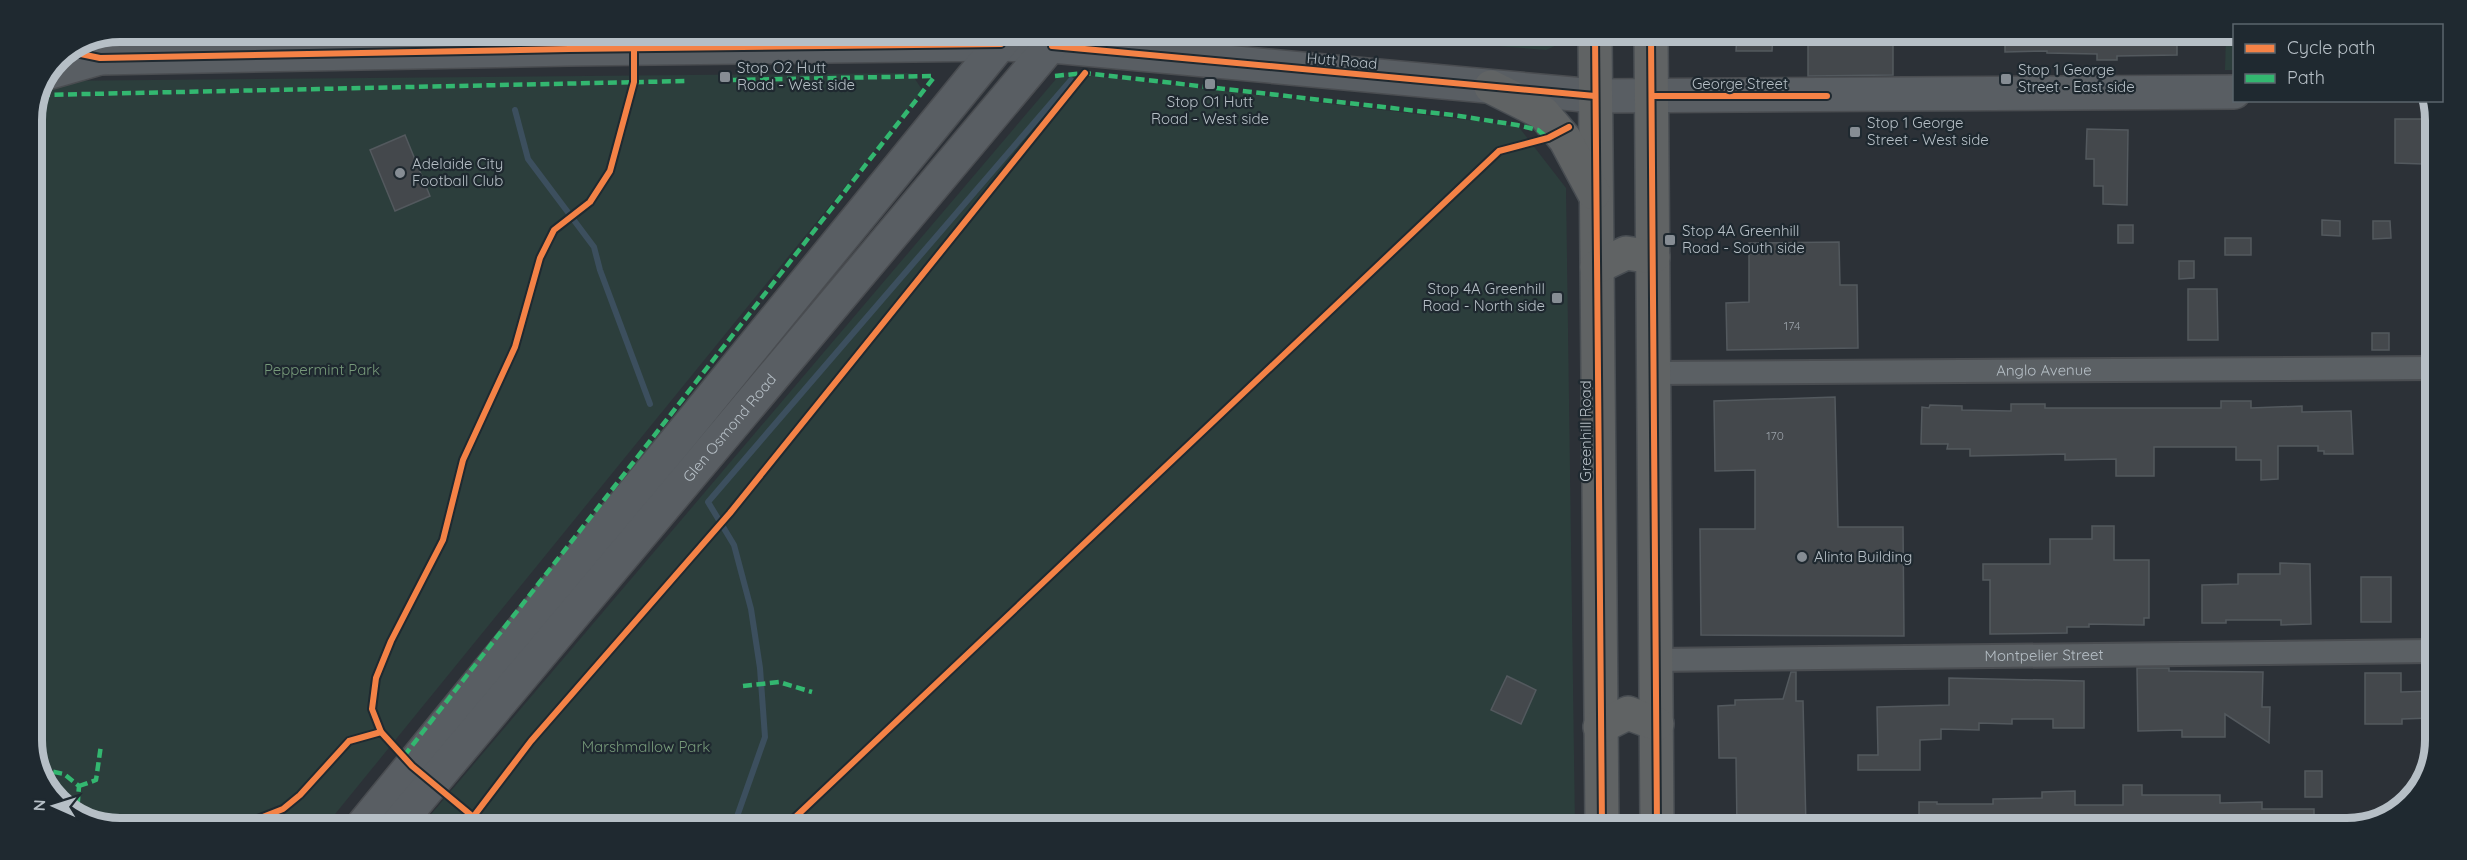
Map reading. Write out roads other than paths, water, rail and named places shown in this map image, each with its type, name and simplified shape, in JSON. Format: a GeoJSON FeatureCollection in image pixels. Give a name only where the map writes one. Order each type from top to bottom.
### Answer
{"type":"FeatureCollection","features":[{"type":"Feature","properties":{"kind":"highway","name":"Greenhill Road"},"geometry":{"type":"LineString","coordinates":[[1595,42],[1602,818]]}},
{"type":"Feature","properties":{"kind":"highway"},"geometry":{"type":"LineString","coordinates":[[1651,42],[1657,818]]}},
{"type":"Feature","properties":{"kind":"highway"},"geometry":{"type":"LineString","coordinates":[[1491,87],[1543,114],[1565,139],[1596,198]]}},
{"type":"Feature","properties":{"kind":"highway"},"geometry":{"type":"LineString","coordinates":[[1597,267],[1626,253],[1653,257]]}},
{"type":"Feature","properties":{"kind":"highway"},"geometry":{"type":"LineString","coordinates":[[1600,728],[1628,713],[1657,724]]}},
{"type":"Feature","properties":{"kind":"main road","name":"Hutt Road"},"geometry":{"type":"LineString","coordinates":[[65,65],[86,55],[569,49],[874,42]]}},
{"type":"Feature","properties":{"kind":"main road","name":"Glen Osmond Road"},"geometry":{"type":"LineString","coordinates":[[403,818],[597,563],[1003,42]]}},
{"type":"Feature","properties":{"kind":"main road","name":"Glen Osmond Road"},"geometry":{"type":"LineString","coordinates":[[370,818],[1054,42]]}},
{"type":"Feature","properties":{"kind":"main road","name":"Hutt Road"},"geometry":{"type":"LineString","coordinates":[[1075,42],[1491,87],[1595,96],[1652,96]]}},
{"type":"Feature","properties":{"kind":"main road","name":"George Street"},"geometry":{"type":"LineString","coordinates":[[1652,96],[2233,92]]}},
{"type":"Feature","properties":{"kind":"street","name":"Anglo Avenue"},"geometry":{"type":"LineString","coordinates":[[1654,373],[2425,368]]}},
{"type":"Feature","properties":{"kind":"street","name":"Montpelier Street"},"geometry":{"type":"LineString","coordinates":[[1656,660],[2425,651]]}},
{"type":"Feature","properties":{"kind":"waterway"},"geometry":{"type":"LineString","coordinates":[[736,818],[765,737],[760,668],[751,609],[734,545],[708,502],[1071,80]]}},
{"type":"Feature","properties":{"kind":"waterway"},"geometry":{"type":"LineString","coordinates":[[515,110],[528,159],[594,247],[600,270],[650,404]]}},
{"type":"Feature","properties":{"kind":"place","name":"Stop O2 Hutt Road - West side"},"geometry":{"type":"Point","coordinates":[725,77]}},
{"type":"Feature","properties":{"kind":"place","name":"Stop 1 George Street - East side"},"geometry":{"type":"Point","coordinates":[2006,79]}},
{"type":"Feature","properties":{"kind":"place","name":"Stop O1 Hutt Road - West side"},"geometry":{"type":"Point","coordinates":[1210,84]}},
{"type":"Feature","properties":{"kind":"place","name":"Stop 1 George Street - West side"},"geometry":{"type":"Point","coordinates":[1855,132]}},
{"type":"Feature","properties":{"kind":"place","name":"Adelaide City Football Club"},"geometry":{"type":"Point","coordinates":[400,173]}},
{"type":"Feature","properties":{"kind":"place","name":"Stop 4A Greenhill Road - South side"},"geometry":{"type":"Point","coordinates":[1670,240]}},
{"type":"Feature","properties":{"kind":"place","name":"Stop 4A Greenhill Road - North side"},"geometry":{"type":"Point","coordinates":[1557,298]}},
{"type":"Feature","properties":{"kind":"place","name":"Alinta Building"},"geometry":{"type":"Point","coordinates":[1802,557]}},
{"type":"Feature","properties":{"kind":"park label","name":"Peppermint Park"},"geometry":{"type":"Point","coordinates":[322,370]}},
{"type":"Feature","properties":{"kind":"park label","name":"Marshmallow Park"},"geometry":{"type":"Point","coordinates":[646,747]}}]}
